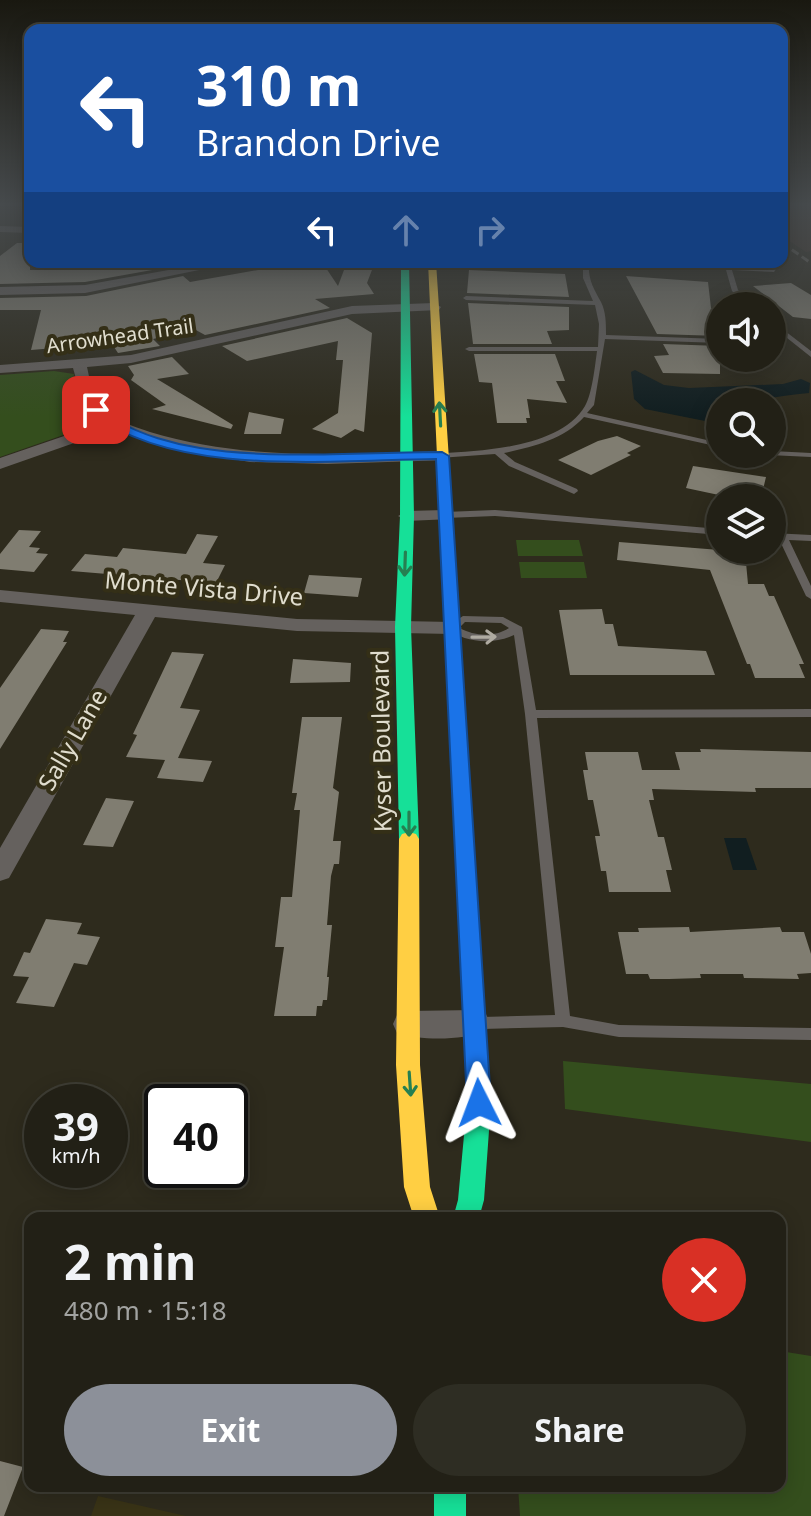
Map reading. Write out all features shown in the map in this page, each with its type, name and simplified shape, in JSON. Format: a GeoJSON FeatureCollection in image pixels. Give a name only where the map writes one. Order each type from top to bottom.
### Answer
{"type":"FeatureCollection","features":[{"type":"Feature","properties":{"kind":"street"},"geometry":{"type":"LineString","coordinates":[[0,291],[85,289],[148,276]]}},
{"type":"Feature","properties":{"kind":"street","name":"Kyser Boulevard"},"geometry":{"type":"LineString","coordinates":[[405,276],[407,516],[403,627],[409,810],[408,1024],[417,1187],[425,1212]]}},
{"type":"Feature","properties":{"kind":"street"},"geometry":{"type":"LineString","coordinates":[[433,276],[479,1103],[468,1212]]}},
{"type":"Feature","properties":{"kind":"street","name":"Arrowhead Trail"},"geometry":{"type":"LineString","coordinates":[[0,369],[131,359],[352,310],[434,307]]}},
{"type":"Feature","properties":{"kind":"street"},"geometry":{"type":"LineString","coordinates":[[79,364],[86,393],[96,410],[114,424],[164,443],[201,452],[252,456],[442,456]]}},
{"type":"Feature","properties":{"kind":"street"},"geometry":{"type":"LineString","coordinates":[[0,464],[114,424]]}},
{"type":"Feature","properties":{"kind":"street"},"geometry":{"type":"LineString","coordinates":[[407,516],[445,515]]}},
{"type":"Feature","properties":{"kind":"street","name":"Monte Vista Drive"},"geometry":{"type":"LineString","coordinates":[[0,596],[297,625],[452,628]]}},
{"type":"Feature","properties":{"kind":"street","name":"Sally Lane"},"geometry":{"type":"LineString","coordinates":[[0,871],[148,611]]}},
{"type":"Feature","properties":{"kind":"street"},"geometry":{"type":"LineString","coordinates":[[408,1024],[475,1023]]}},
{"type":"Feature","properties":{"kind":"street"},"geometry":{"type":"LineString","coordinates":[[450,1492],[450,1516]]}},
{"type":"Feature","properties":{"kind":"lane"},"geometry":{"type":"LineString","coordinates":[[442,456],[498,452],[555,433],[584,415],[590,405],[603,337],[603,319],[586,283],[586,276]]}},
{"type":"Feature","properties":{"kind":"lane"},"geometry":{"type":"LineString","coordinates":[[466,298],[598,303]]}},
{"type":"Feature","properties":{"kind":"lane"},"geometry":{"type":"LineString","coordinates":[[788,336],[811,355]]}},
{"type":"Feature","properties":{"kind":"lane"},"geometry":{"type":"LineString","coordinates":[[603,337],[706,341]]}},
{"type":"Feature","properties":{"kind":"lane"},"geometry":{"type":"LineString","coordinates":[[469,349],[599,349]]}},
{"type":"Feature","properties":{"kind":"lane"},"geometry":{"type":"LineString","coordinates":[[584,415],[706,442]]}},
{"type":"Feature","properties":{"kind":"lane"},"geometry":{"type":"LineString","coordinates":[[498,452],[512,464],[574,491]]}},
{"type":"Feature","properties":{"kind":"lane"},"geometry":{"type":"LineString","coordinates":[[786,454],[811,455]]}},
{"type":"Feature","properties":{"kind":"lane"},"geometry":{"type":"LineString","coordinates":[[445,515],[495,513],[706,531]]}},
{"type":"Feature","properties":{"kind":"lane"},"geometry":{"type":"LineString","coordinates":[[786,536],[811,538]]}},
{"type":"Feature","properties":{"kind":"lane"},"geometry":{"type":"LineString","coordinates":[[786,551],[811,596]]}},
{"type":"Feature","properties":{"kind":"lane"},"geometry":{"type":"LineString","coordinates":[[515,627],[505,636],[466,637],[452,628],[463,619],[503,620],[515,627],[518,630],[531,714],[563,1021]]}},
{"type":"Feature","properties":{"kind":"lane"},"geometry":{"type":"LineString","coordinates":[[531,714],[811,713]]}},
{"type":"Feature","properties":{"kind":"lane"},"geometry":{"type":"LineString","coordinates":[[475,1023],[563,1021],[619,1031],[811,1034]]}},
{"type":"Feature","properties":{"kind":"shaded area"},"geometry":{"type":"Polygon","coordinates":[[[635,370],[664,385],[689,388],[783,384],[801,379],[810,383],[809,393],[786,396],[786,388],[706,388],[706,421],[645,409],[634,399],[631,372],[635,370]]]}},
{"type":"Feature","properties":{"kind":"shaded area"},"geometry":{"type":"Polygon","coordinates":[[[724,838],[746,838],[757,870],[733,870],[724,838]]]}},
{"type":"Feature","properties":{"kind":"shaded area"},"geometry":{"type":"Polygon","coordinates":[[[98,1496],[186,1516],[91,1516],[98,1496]]]}},
{"type":"Feature","properties":{"kind":"green space"},"geometry":{"type":"Polygon","coordinates":[[[54,371],[74,374],[78,395],[98,423],[0,457],[0,375],[54,371]]]}},
{"type":"Feature","properties":{"kind":"green space"},"geometry":{"type":"Polygon","coordinates":[[[516,540],[579,540],[583,556],[518,556],[516,540]]]}},
{"type":"Feature","properties":{"kind":"green space"},"geometry":{"type":"Polygon","coordinates":[[[519,562],[584,562],[587,578],[521,578],[519,562]]]}},
{"type":"Feature","properties":{"kind":"green space"},"geometry":{"type":"Polygon","coordinates":[[[563,1061],[811,1084],[811,1142],[565,1109],[563,1061]]]}},
{"type":"Feature","properties":{"kind":"green space"},"geometry":{"type":"Polygon","coordinates":[[[786,1352],[811,1356],[811,1516],[520,1516],[518,1492],[786,1492],[786,1352]]]}},
{"type":"Feature","properties":{"kind":"building"},"geometry":{"type":"Polygon","coordinates":[[[0,276],[120,276],[85,282],[0,284],[0,276]]]}},
{"type":"Feature","properties":{"kind":"building"},"geometry":{"type":"Polygon","coordinates":[[[183,276],[190,282],[225,276],[331,276],[338,286],[342,276],[370,276],[367,283],[374,294],[315,299],[330,308],[205,335],[194,329],[153,339],[160,346],[118,353],[112,344],[55,351],[55,348],[31,350],[41,310],[0,310],[0,298],[86,296],[183,276]]]}},
{"type":"Feature","properties":{"kind":"building"},"geometry":{"type":"Polygon","coordinates":[[[469,276],[565,276],[569,297],[467,293],[469,276]]]}},
{"type":"Feature","properties":{"kind":"building"},"geometry":{"type":"Polygon","coordinates":[[[626,276],[708,282],[706,336],[657,334],[626,276]]]}},
{"type":"Feature","properties":{"kind":"building"},"geometry":{"type":"Polygon","coordinates":[[[791,283],[811,295],[811,319],[793,317],[786,312],[786,292],[761,292],[753,286],[791,283]]]}},
{"type":"Feature","properties":{"kind":"building"},"geometry":{"type":"Polygon","coordinates":[[[468,303],[569,307],[569,330],[547,331],[552,344],[473,344],[468,303]]]}},
{"type":"Feature","properties":{"kind":"building"},"geometry":{"type":"Polygon","coordinates":[[[347,318],[372,333],[364,432],[355,429],[341,438],[312,429],[338,413],[343,360],[336,360],[338,341],[247,361],[222,346],[347,318]]]}},
{"type":"Feature","properties":{"kind":"building"},"geometry":{"type":"Polygon","coordinates":[[[663,344],[706,346],[706,372],[720,374],[663,373],[654,356],[669,355],[663,344]]]}},
{"type":"Feature","properties":{"kind":"building"},"geometry":{"type":"Polygon","coordinates":[[[474,354],[555,354],[565,381],[556,381],[567,403],[527,399],[530,418],[526,418],[527,423],[497,423],[492,383],[479,382],[474,354]]]}},
{"type":"Feature","properties":{"kind":"building"},"geometry":{"type":"Polygon","coordinates":[[[172,357],[189,374],[157,379],[233,425],[231,429],[152,409],[166,405],[131,380],[134,375],[128,366],[172,357]]]}},
{"type":"Feature","properties":{"kind":"building"},"geometry":{"type":"Polygon","coordinates":[[[249,412],[284,419],[281,434],[244,434],[249,412]]]}},
{"type":"Feature","properties":{"kind":"building"},"geometry":{"type":"Polygon","coordinates":[[[617,436],[641,446],[627,453],[631,455],[591,475],[558,460],[598,441],[617,436]]]}},
{"type":"Feature","properties":{"kind":"building"},"geometry":{"type":"Polygon","coordinates":[[[693,466],[766,477],[764,484],[706,484],[706,492],[686,488],[693,466]]]}},
{"type":"Feature","properties":{"kind":"building"},"geometry":{"type":"Polygon","coordinates":[[[19,530],[41,531],[29,547],[40,548],[36,553],[48,554],[34,572],[0,569],[0,554],[19,530]]]}},
{"type":"Feature","properties":{"kind":"building"},"geometry":{"type":"Polygon","coordinates":[[[197,534],[218,536],[203,563],[225,565],[216,583],[71,571],[85,554],[117,557],[123,548],[186,554],[197,534]]]}},
{"type":"Feature","properties":{"kind":"building"},"geometry":{"type":"Polygon","coordinates":[[[619,542],[706,549],[706,564],[746,564],[748,584],[764,584],[769,596],[774,596],[804,664],[799,664],[805,678],[755,678],[710,570],[617,560],[619,542]]]}},
{"type":"Feature","properties":{"kind":"building"},"geometry":{"type":"Polygon","coordinates":[[[309,575],[362,578],[358,597],[304,593],[309,575]]]}},
{"type":"Feature","properties":{"kind":"building"},"geometry":{"type":"Polygon","coordinates":[[[602,609],[605,624],[613,624],[618,646],[706,651],[715,675],[570,675],[559,610],[602,609]]]}},
{"type":"Feature","properties":{"kind":"building"},"geometry":{"type":"Polygon","coordinates":[[[41,629],[69,631],[63,642],[67,642],[0,749],[0,688],[41,629]]]}},
{"type":"Feature","properties":{"kind":"building"},"geometry":{"type":"Polygon","coordinates":[[[172,652],[204,654],[180,708],[200,710],[178,758],[212,761],[203,782],[157,778],[165,760],[126,757],[137,735],[133,734],[172,652]]]}},
{"type":"Feature","properties":{"kind":"building"},"geometry":{"type":"Polygon","coordinates":[[[293,659],[351,663],[350,682],[290,683],[293,659]]]}},
{"type":"Feature","properties":{"kind":"building"},"geometry":{"type":"Polygon","coordinates":[[[302,717],[342,717],[333,788],[339,792],[333,841],[341,841],[339,864],[334,864],[331,876],[327,925],[332,925],[327,1000],[323,1000],[322,1006],[317,1006],[316,1016],[274,1016],[284,947],[275,947],[281,897],[292,897],[300,810],[294,810],[297,793],[292,793],[302,717]]]}},
{"type":"Feature","properties":{"kind":"building"},"geometry":{"type":"Polygon","coordinates":[[[700,749],[811,752],[811,788],[755,788],[756,792],[652,789],[654,800],[649,800],[658,837],[664,837],[672,870],[666,870],[671,892],[609,892],[606,871],[601,871],[595,836],[600,836],[593,800],[588,800],[583,770],[588,770],[585,752],[638,752],[642,770],[680,770],[675,752],[701,752],[700,749]]]}},
{"type":"Feature","properties":{"kind":"building"},"geometry":{"type":"Polygon","coordinates":[[[106,798],[134,801],[113,847],[83,845],[106,798]]]}},
{"type":"Feature","properties":{"kind":"building"},"geometry":{"type":"Polygon","coordinates":[[[46,919],[82,923],[77,934],[100,937],[87,965],[74,963],[54,1007],[16,1003],[29,977],[13,976],[24,952],[30,953],[46,919]]]}},
{"type":"Feature","properties":{"kind":"building"},"geometry":{"type":"Polygon","coordinates":[[[689,927],[690,932],[780,927],[782,932],[804,932],[811,954],[811,973],[797,974],[799,979],[700,974],[701,978],[650,979],[648,974],[626,974],[618,932],[639,932],[638,928],[689,927]]]}},
{"type":"Feature","properties":{"kind":"building"},"geometry":{"type":"Polygon","coordinates":[[[0,1461],[23,1467],[4,1516],[0,1516],[0,1461]]]}},
{"type":"Feature","properties":{"kind":"traffic: fast"},"geometry":{"type":"LineString","coordinates":[[405,276],[407,516],[403,627],[409,839]]}},
{"type":"Feature","properties":{"kind":"traffic: fast"},"geometry":{"type":"LineString","coordinates":[[461,779],[479,1103],[468,1212]]}},
{"type":"Feature","properties":{"kind":"traffic: fast"},"geometry":{"type":"LineString","coordinates":[[450,1492],[450,1516]]}},
{"type":"Feature","properties":{"kind":"traffic: slow"},"geometry":{"type":"LineString","coordinates":[[433,276],[461,779]]}},
{"type":"Feature","properties":{"kind":"traffic: slow"},"geometry":{"type":"LineString","coordinates":[[409,839],[408,1065],[417,1187],[425,1212]]}},
{"type":"Feature","properties":{"kind":"route"},"geometry":{"type":"LineString","coordinates":[[96,410],[114,424],[164,443],[201,452],[252,456],[442,456],[479,1103]]}}]}
